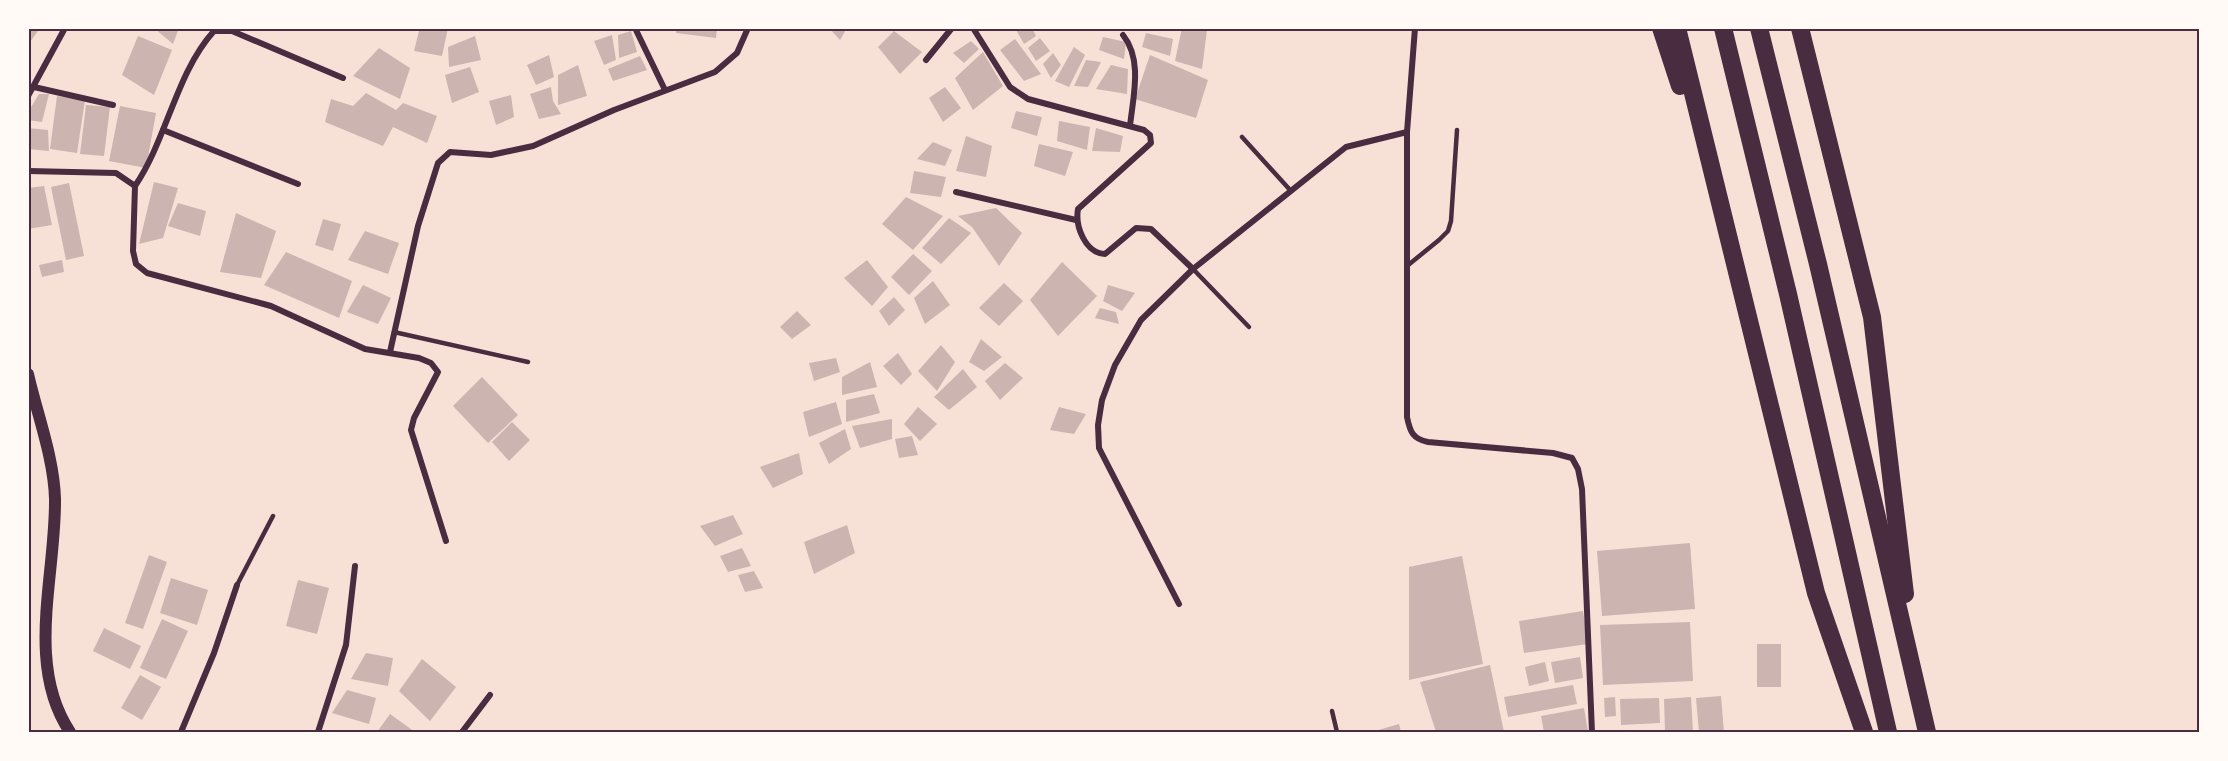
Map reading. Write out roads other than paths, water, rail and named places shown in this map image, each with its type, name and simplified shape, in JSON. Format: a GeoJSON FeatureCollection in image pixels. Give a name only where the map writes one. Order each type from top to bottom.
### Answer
{"type":"FeatureCollection","features":[{"type":"Feature","properties":{"kind":"highway"},"geometry":{"type":"LineString","coordinates":[[1661,28],[1730,241]]}},
{"type":"Feature","properties":{"kind":"highway"},"geometry":{"type":"LineString","coordinates":[[1677,28],[1816,593],[1863,732]]}},
{"type":"Feature","properties":{"kind":"highway"},"geometry":{"type":"LineString","coordinates":[[1723,28],[1788,294],[1888,732]]}},
{"type":"Feature","properties":{"kind":"highway"},"geometry":{"type":"LineString","coordinates":[[1759,28],[1818,264],[1927,732]]}},
{"type":"Feature","properties":{"kind":"highway"},"geometry":{"type":"LineString","coordinates":[[1800,28],[1872,317],[1914,676]]}},
{"type":"Feature","properties":{"kind":"main road"},"geometry":{"type":"LineString","coordinates":[[28,374],[55,498],[46,646],[49,687],[60,718],[70,732]]}},
{"type":"Feature","properties":{"kind":"street"},"geometry":{"type":"LineString","coordinates":[[28,96],[65,28]]}},
{"type":"Feature","properties":{"kind":"street"},"geometry":{"type":"LineString","coordinates":[[635,28],[665,90]]}},
{"type":"Feature","properties":{"kind":"street"},"geometry":{"type":"LineString","coordinates":[[390,352],[418,226],[438,163],[444,156],[457,152],[491,155],[533,146],[665,90],[715,72],[737,53],[748,28]]}},
{"type":"Feature","properties":{"kind":"street"},"geometry":{"type":"LineString","coordinates":[[926,60],[952,28]]}},
{"type":"Feature","properties":{"kind":"street"},"geometry":{"type":"LineString","coordinates":[[973,28],[1010,87],[1028,99],[1144,130],[1150,135],[1151,143],[1078,209],[1076,220],[1082,235],[1098,254],[1105,254],[1136,228],[1151,229],[1193,269]]}},
{"type":"Feature","properties":{"kind":"street"},"geometry":{"type":"LineString","coordinates":[[1415,28],[1407,132],[1407,417],[1410,432],[1419,440],[1428,442],[1553,453],[1572,458],[1578,469],[1582,489],[1592,732]]}},
{"type":"Feature","properties":{"kind":"street"},"geometry":{"type":"LineString","coordinates":[[343,78],[232,31],[214,31],[199,52],[148,166],[135,186],[133,251],[136,264],[147,273],[271,306],[365,349],[419,358],[431,363],[438,372],[414,418],[411,430],[446,541]]}},
{"type":"Feature","properties":{"kind":"street"},"geometry":{"type":"LineString","coordinates":[[1123,35],[1130,43],[1134,67],[1130,126]]}},
{"type":"Feature","properties":{"kind":"street"},"geometry":{"type":"LineString","coordinates":[[34,87],[113,105]]}},
{"type":"Feature","properties":{"kind":"street"},"geometry":{"type":"LineString","coordinates":[[163,130],[298,184]]}},
{"type":"Feature","properties":{"kind":"street"},"geometry":{"type":"LineString","coordinates":[[1179,604],[1099,448],[1098,425],[1102,400],[1115,365],[1141,320],[1193,269],[1346,147],[1407,132]]}},
{"type":"Feature","properties":{"kind":"street"},"geometry":{"type":"LineString","coordinates":[[28,171],[116,173],[135,186]]}},
{"type":"Feature","properties":{"kind":"street"},"geometry":{"type":"LineString","coordinates":[[956,192],[1076,220]]}},
{"type":"Feature","properties":{"kind":"street"},"geometry":{"type":"LineString","coordinates":[[318,732],[346,645],[355,566]]}},
{"type":"Feature","properties":{"kind":"street"},"geometry":{"type":"LineString","coordinates":[[181,732],[214,653],[237,585]]}},
{"type":"Feature","properties":{"kind":"street"},"geometry":{"type":"LineString","coordinates":[[462,732],[490,695]]}},
{"type":"Feature","properties":{"kind":"lane"},"geometry":{"type":"LineString","coordinates":[[1407,266],[1448,231],[1451,221],[1457,130]]}},
{"type":"Feature","properties":{"kind":"lane"},"geometry":{"type":"LineString","coordinates":[[1242,137],[1291,191]]}},
{"type":"Feature","properties":{"kind":"lane"},"geometry":{"type":"LineString","coordinates":[[1193,269],[1249,327]]}},
{"type":"Feature","properties":{"kind":"lane"},"geometry":{"type":"LineString","coordinates":[[394,332],[528,362]]}},
{"type":"Feature","properties":{"kind":"lane"},"geometry":{"type":"LineString","coordinates":[[237,585],[273,516]]}},
{"type":"Feature","properties":{"kind":"lane"},"geometry":{"type":"LineString","coordinates":[[1332,711],[1337,732]]}}]}
